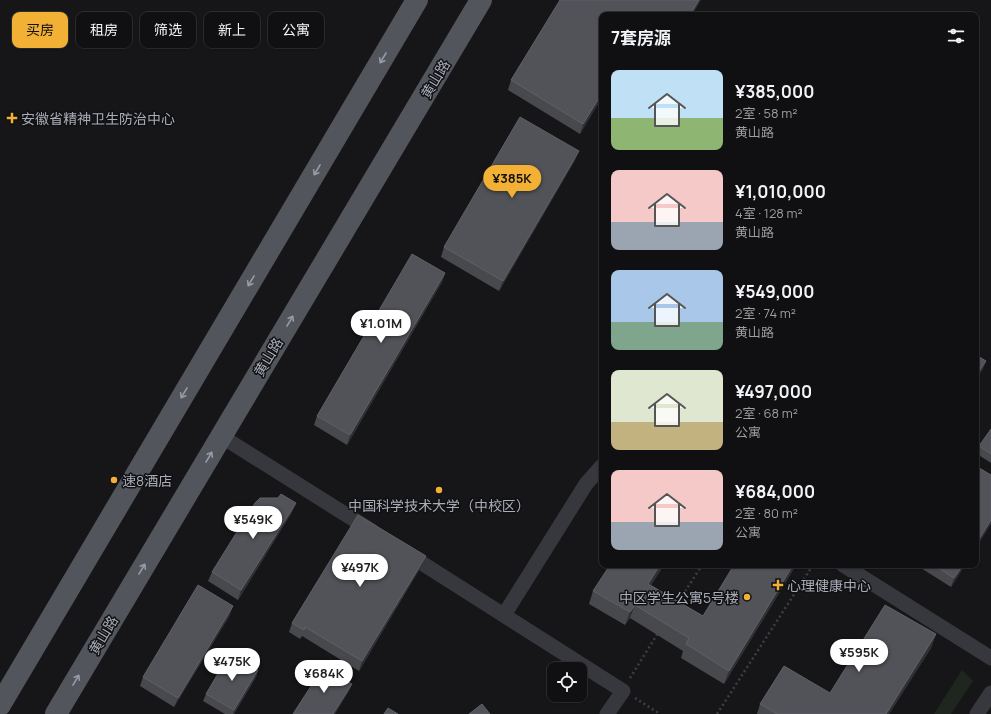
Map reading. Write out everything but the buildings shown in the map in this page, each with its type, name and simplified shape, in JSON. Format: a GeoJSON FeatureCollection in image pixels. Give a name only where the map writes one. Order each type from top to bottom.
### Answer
{"type":"FeatureCollection","features":[{"type":"Feature","properties":{"kind":"main road"},"geometry":{"type":"LineString","coordinates":[[0,706],[417,0]]}},
{"type":"Feature","properties":{"kind":"main road","name":"黄山路"},"geometry":{"type":"LineString","coordinates":[[56,714],[481,0]]}},
{"type":"Feature","properties":{"kind":"street"},"geometry":{"type":"LineString","coordinates":[[221,436],[383,538]]}},
{"type":"Feature","properties":{"kind":"street"},"geometry":{"type":"LineString","coordinates":[[504,615],[586,484],[599,469]]}},
{"type":"Feature","properties":{"kind":"street"},"geometry":{"type":"LineString","coordinates":[[396,547],[623,691],[607,714]]}},
{"type":"Feature","properties":{"kind":"street"},"geometry":{"type":"LineString","coordinates":[[848,568],[991,658]]}},
{"type":"Feature","properties":{"kind":"street"},"geometry":{"type":"LineString","coordinates":[[977,714],[991,693]]}},
{"type":"Feature","properties":{"kind":"path"},"geometry":{"type":"LineString","coordinates":[[674,607],[700,568]]}},
{"type":"Feature","properties":{"kind":"path"},"geometry":{"type":"LineString","coordinates":[[717,714],[811,568]]}},
{"type":"Feature","properties":{"kind":"path"},"geometry":{"type":"LineString","coordinates":[[660,631],[623,691],[660,714]]}},
{"type":"Feature","properties":{"kind":"shaded area"},"geometry":{"type":"Polygon","coordinates":[[[962,670],[973,681],[951,714],[934,714],[962,670]]]}},
{"type":"Feature","properties":{"kind":"place","name":"安徽省精神卫生防治中心"},"geometry":{"type":"Point","coordinates":[12,118]}},
{"type":"Feature","properties":{"kind":"place","name":"速8酒店"},"geometry":{"type":"Point","coordinates":[114,480]}},
{"type":"Feature","properties":{"kind":"place","name":"中国科学技术大学（中校区）"},"geometry":{"type":"Point","coordinates":[439,490]}},
{"type":"Feature","properties":{"kind":"place","name":"心理健康中心"},"geometry":{"type":"Point","coordinates":[778,585]}},
{"type":"Feature","properties":{"kind":"place","name":"中区学生公寓5号楼"},"geometry":{"type":"Point","coordinates":[747,597]}}]}
